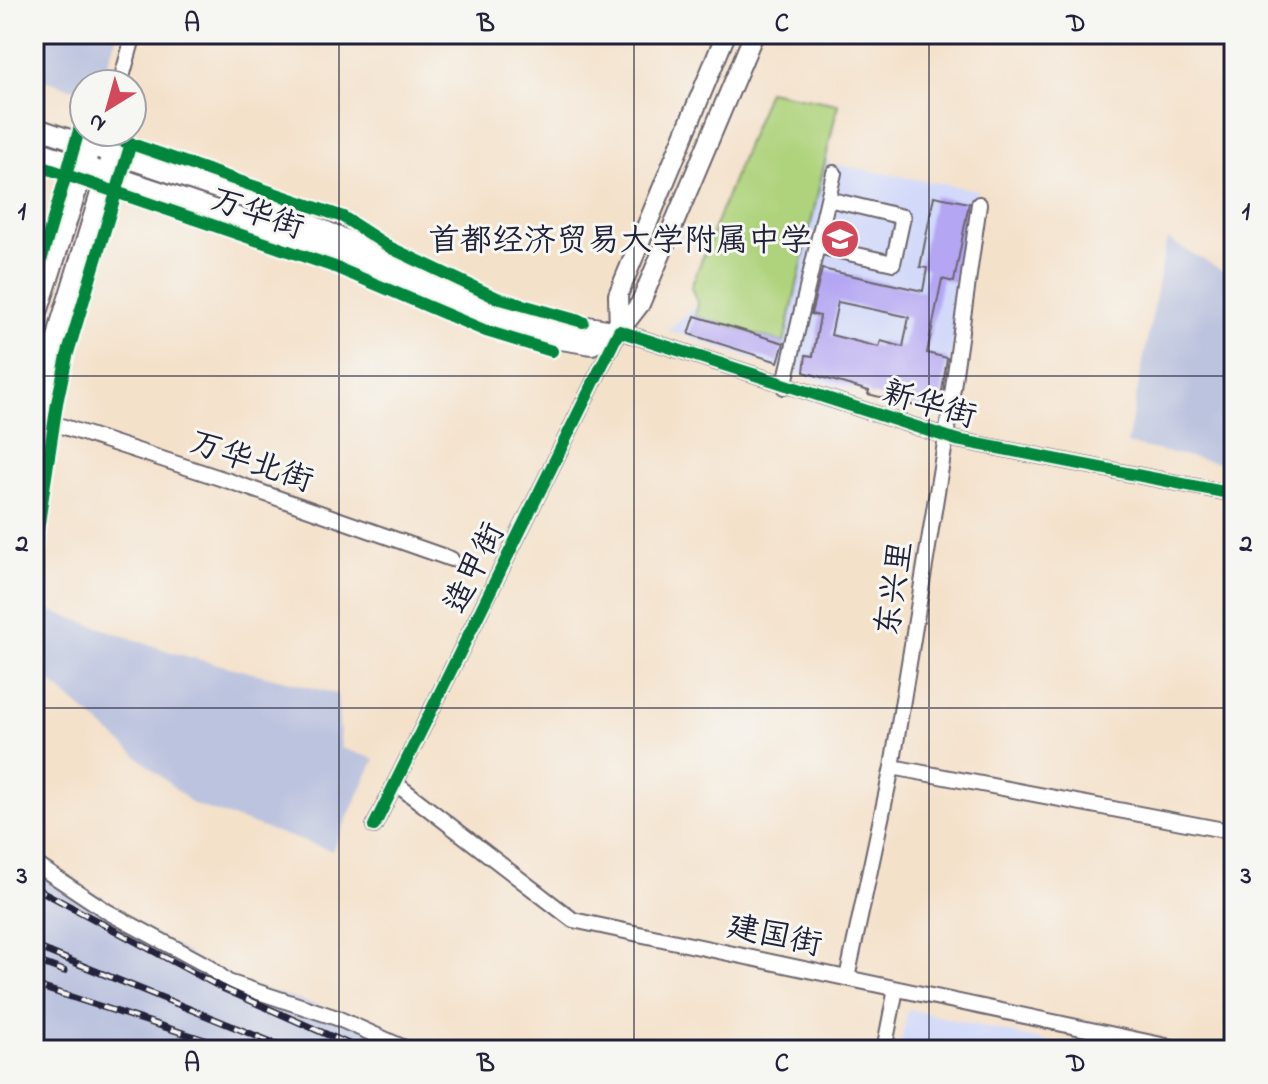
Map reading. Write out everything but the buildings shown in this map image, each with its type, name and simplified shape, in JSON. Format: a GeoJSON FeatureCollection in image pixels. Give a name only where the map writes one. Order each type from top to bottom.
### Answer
{"type":"FeatureCollection","features":[{"type":"Feature","properties":{"kind":"main road","name":"造甲街"},"geometry":{"type":"LineString","coordinates":[[619,331],[618,295],[726,34]]}},
{"type":"Feature","properties":{"kind":"main road","name":"造甲街"},"geometry":{"type":"LineString","coordinates":[[619,331],[640,304],[754,34]]}},
{"type":"Feature","properties":{"kind":"main road","name":"万华街"},"geometry":{"type":"LineString","coordinates":[[34,127],[68,138]]}},
{"type":"Feature","properties":{"kind":"main road"},"geometry":{"type":"LineString","coordinates":[[34,325],[91,148]]}},
{"type":"Feature","properties":{"kind":"main road","name":"万华街"},"geometry":{"type":"LineString","coordinates":[[101,148],[316,225],[507,310],[619,331]]}},
{"type":"Feature","properties":{"kind":"main road","name":"万华街"},"geometry":{"type":"LineString","coordinates":[[34,149],[328,248],[484,319],[513,329],[592,345],[619,331]]}},
{"type":"Feature","properties":{"kind":"main road"},"geometry":{"type":"LineString","coordinates":[[34,459],[36,418],[61,321],[113,152]]}},
{"type":"Feature","properties":{"kind":"street"},"geometry":{"type":"LineString","coordinates":[[124,68],[134,34]]}},
{"type":"Feature","properties":{"kind":"street"},"geometry":{"type":"LineString","coordinates":[[784,387],[834,173]]}},
{"type":"Feature","properties":{"kind":"street"},"geometry":{"type":"LineString","coordinates":[[817,246],[893,263],[903,217],[828,199]]}},
{"type":"Feature","properties":{"kind":"street","name":"东兴里"},"geometry":{"type":"LineString","coordinates":[[847,978],[892,767],[946,437],[979,204]]}},
{"type":"Feature","properties":{"kind":"street","name":"新华街"},"geometry":{"type":"LineString","coordinates":[[619,331],[946,437],[1234,494]]}},
{"type":"Feature","properties":{"kind":"street","name":"造甲街"},"geometry":{"type":"LineString","coordinates":[[374,826],[619,331]]}},
{"type":"Feature","properties":{"kind":"street","name":"万华北街"},"geometry":{"type":"LineString","coordinates":[[36,418],[232,482],[451,559]]}},
{"type":"Feature","properties":{"kind":"street"},"geometry":{"type":"LineString","coordinates":[[892,767],[1234,832]]}},
{"type":"Feature","properties":{"kind":"street","name":"建国街"},"geometry":{"type":"LineString","coordinates":[[395,783],[573,920],[1185,1050]]}},
{"type":"Feature","properties":{"kind":"street"},"geometry":{"type":"LineString","coordinates":[[34,863],[108,912],[208,966],[228,982],[337,1018],[409,1050]]}},
{"type":"Feature","properties":{"kind":"street"},"geometry":{"type":"LineString","coordinates":[[884,1050],[896,989]]}},
{"type":"Feature","properties":{"kind":"shaded area"},"geometry":{"type":"Polygon","coordinates":[[[34,34],[117,34],[106,68],[68,68],[68,87],[34,77],[34,34]]]}},
{"type":"Feature","properties":{"kind":"shaded area","name":"首都经济贸易大学附属中学"},"geometry":{"type":"Polygon","coordinates":[[[768,91],[838,104],[827,163],[977,190],[942,416],[775,367],[667,330],[698,305],[691,287],[768,91]]]}},
{"type":"Feature","properties":{"kind":"shaded area"},"geometry":{"type":"Polygon","coordinates":[[[1167,239],[1234,277],[1234,466],[1127,444],[1167,239]]]}},
{"type":"Feature","properties":{"kind":"shaded area"},"geometry":{"type":"Polygon","coordinates":[[[34,605],[174,653],[337,694],[341,748],[375,759],[332,851],[193,804],[34,668],[34,605]]]}},
{"type":"Feature","properties":{"kind":"shaded area"},"geometry":{"type":"Polygon","coordinates":[[[34,853],[133,920],[229,979],[343,1013],[430,1050],[34,1050],[34,853]]]}},
{"type":"Feature","properties":{"kind":"shaded area"},"geometry":{"type":"Polygon","coordinates":[[[908,1009],[1083,1050],[899,1050],[908,1009]]]}},
{"type":"Feature","properties":{"kind":"green space"},"geometry":{"type":"Polygon","coordinates":[[[768,91],[838,104],[784,343],[695,316],[698,305],[691,287],[768,91]]]}},
{"type":"Feature","properties":{"kind":"railway"},"geometry":{"type":"LineString","coordinates":[[34,887],[222,988],[362,1050]]}},
{"type":"Feature","properties":{"kind":"railway"},"geometry":{"type":"LineString","coordinates":[[34,946],[291,1050]]}},
{"type":"Feature","properties":{"kind":"railway"},"geometry":{"type":"LineString","coordinates":[[34,960],[64,971]]}},
{"type":"Feature","properties":{"kind":"railway"},"geometry":{"type":"LineString","coordinates":[[34,985],[236,1050]]}},
{"type":"Feature","properties":{"kind":"cycle path"},"geometry":{"type":"LineString","coordinates":[[34,285],[74,148]]}},
{"type":"Feature","properties":{"kind":"cycle path"},"geometry":{"type":"LineString","coordinates":[[34,556],[67,356],[129,148]]}},
{"type":"Feature","properties":{"kind":"cycle path"},"geometry":{"type":"LineString","coordinates":[[143,148],[343,217],[391,248],[497,298],[583,322]]}},
{"type":"Feature","properties":{"kind":"cycle path"},"geometry":{"type":"LineString","coordinates":[[34,164],[335,267],[486,331],[552,351]]}},
{"type":"Feature","properties":{"kind":"cycle path"},"geometry":{"type":"LineString","coordinates":[[374,826],[619,331],[957,440],[1234,494]]}},
{"type":"Feature","properties":{"kind":"place","name":"首都经济贸易大学附属中学"},"geometry":{"type":"Point","coordinates":[840,239]}}]}
